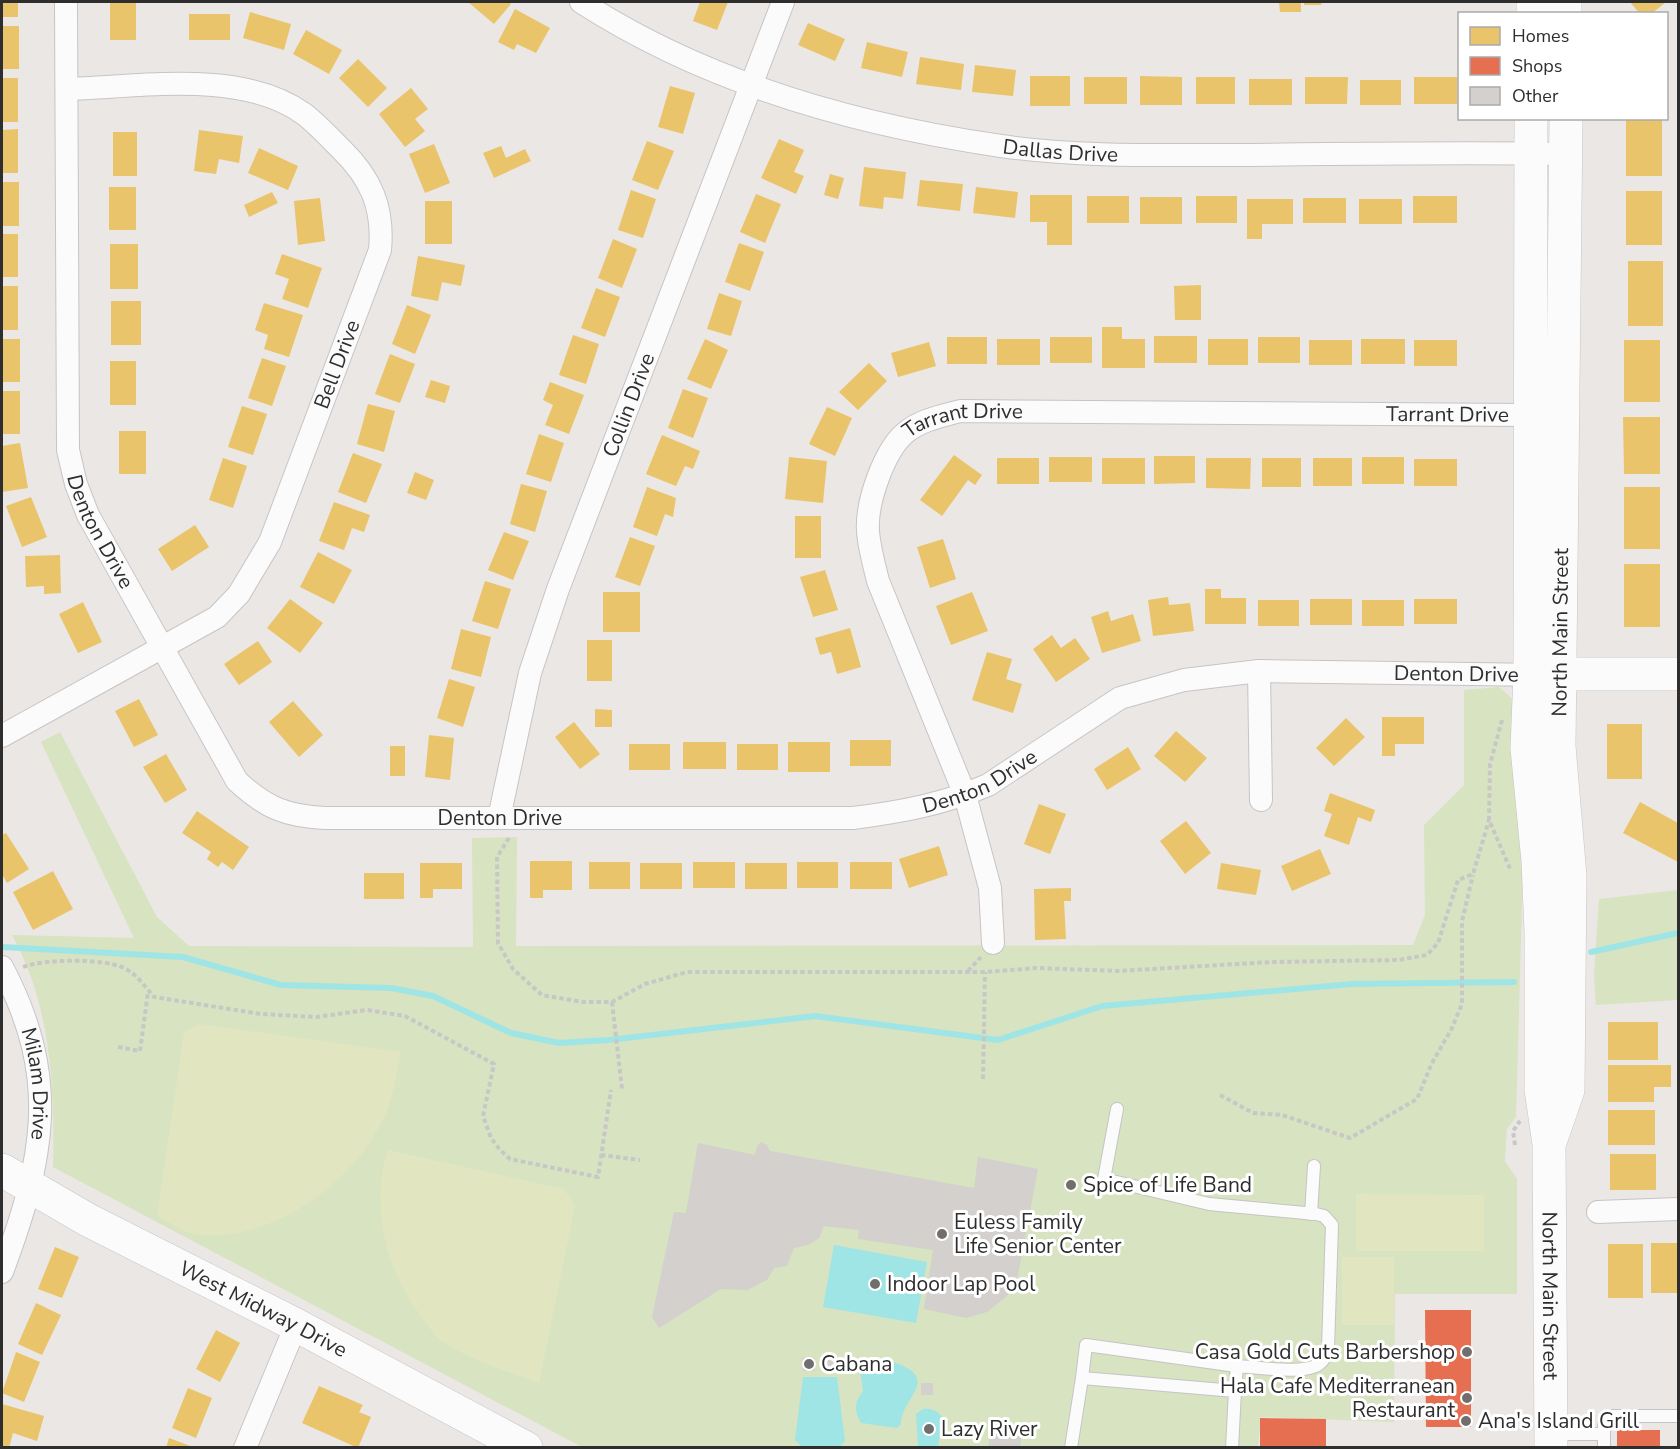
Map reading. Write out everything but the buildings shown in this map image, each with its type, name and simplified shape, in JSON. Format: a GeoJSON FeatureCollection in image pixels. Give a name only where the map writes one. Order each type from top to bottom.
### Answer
{"type":"FeatureCollection","features":[{"type":"Feature","properties":{"kind":"main road","name":"North Main Street"},"geometry":{"type":"LineString","coordinates":[[1531,120],[1530,414],[1545,675],[1559,746],[1570,876],[1555,951],[1555,1018],[1568,1090],[1549,1144],[1551,1441]]}},
{"type":"Feature","properties":{"kind":"main road","name":"North Main Street"},"geometry":{"type":"LineString","coordinates":[[1545,675],[1563,415],[1566,120]]}},
{"type":"Feature","properties":{"kind":"main road"},"geometry":{"type":"LineString","coordinates":[[1545,675],[1678,674]]}},
{"type":"Feature","properties":{"kind":"main road","name":"West Midway Drive"},"geometry":{"type":"LineString","coordinates":[[2,1170],[88,1220],[296,1325],[526,1448]]}},
{"type":"Feature","properties":{"kind":"street","name":"Denton Drive"},"geometry":{"type":"LineString","coordinates":[[66,2],[68,450],[76,484],[88,515],[237,781],[255,798],[272,808],[295,816],[325,818],[853,818],[896,813],[965,795],[988,785],[1120,698],[1184,680],[1259,671],[1545,675]]}},
{"type":"Feature","properties":{"kind":"street","name":"Dallas Drive"},"geometry":{"type":"LineString","coordinates":[[581,2],[622,27],[676,53],[753,85],[846,115],[1002,146],[1077,153],[1169,155],[1566,154]]}},
{"type":"Feature","properties":{"kind":"street","name":"Collin Drive"},"geometry":{"type":"LineString","coordinates":[[507,818],[530,673],[558,589],[783,2]]}},
{"type":"Feature","properties":{"kind":"street","name":"Bell Drive"},"geometry":{"type":"LineString","coordinates":[[2,736],[217,617],[239,594],[270,542],[380,250],[382,227],[379,206],[371,185],[358,165],[302,113],[249,90],[208,85],[67,89]]}},
{"type":"Feature","properties":{"kind":"street","name":"Tarrant Drive"},"geometry":{"type":"LineString","coordinates":[[993,943],[990,888],[965,795],[878,580],[872,554],[868,529],[878,478],[889,453],[904,433],[927,420],[960,411],[1563,415]]}},
{"type":"Feature","properties":{"kind":"street"},"geometry":{"type":"LineString","coordinates":[[1259,671],[1261,800]]}},
{"type":"Feature","properties":{"kind":"street","name":"Milam Drive"},"geometry":{"type":"LineString","coordinates":[[2,1272],[31,1187],[42,1103],[38,1072],[24,1016],[3,970]]}},
{"type":"Feature","properties":{"kind":"street"},"geometry":{"type":"LineString","coordinates":[[1598,1212],[1678,1209]]}},
{"type":"Feature","properties":{"kind":"street"},"geometry":{"type":"LineString","coordinates":[[245,1448],[296,1325]]}},
{"type":"Feature","properties":{"kind":"lane"},"geometry":{"type":"LineString","coordinates":[[1071,1448],[1086,1346],[1237,1366],[1306,1370],[1318,1366],[1325,1359],[1328,1348],[1332,1225],[1324,1216],[1209,1204],[1104,1179],[1117,1109]]}},
{"type":"Feature","properties":{"kind":"lane"},"geometry":{"type":"LineString","coordinates":[[1311,1214],[1314,1166]]}},
{"type":"Feature","properties":{"kind":"lane"},"geometry":{"type":"LineString","coordinates":[[1233,1448],[1237,1366]]}},
{"type":"Feature","properties":{"kind":"lane"},"geometry":{"type":"LineString","coordinates":[[1082,1378],[1235,1391]]}},
{"type":"Feature","properties":{"kind":"lane"},"geometry":{"type":"LineString","coordinates":[[1604,1448],[1604,1421],[1610,1416],[1678,1416]]}},
{"type":"Feature","properties":{"kind":"lane"},"geometry":{"type":"LineString","coordinates":[[1551,1441],[1604,1434]]}},
{"type":"Feature","properties":{"kind":"path"},"geometry":{"type":"LineString","coordinates":[[1220,1095],[1253,1113],[1281,1115],[1350,1138],[1417,1099],[1462,1004],[1462,921],[1489,820],[1490,764],[1499,723],[1505,714]]}},
{"type":"Feature","properties":{"kind":"path"},"geometry":{"type":"LineString","coordinates":[[507,818],[512,835],[496,857],[498,943],[513,969],[542,995],[583,1002],[612,1002],[645,984],[687,972],[985,972],[1037,968],[1118,971],[1248,963],[1408,958],[1427,955],[1438,943],[1458,880],[1473,874]]}},
{"type":"Feature","properties":{"kind":"path"},"geometry":{"type":"LineString","coordinates":[[1489,820],[1514,879]]}},
{"type":"Feature","properties":{"kind":"path"},"geometry":{"type":"LineString","coordinates":[[3,970],[50,962],[110,963],[125,968],[154,997],[261,1014],[316,1017],[367,1011],[405,1017],[440,1033],[494,1064],[483,1116],[491,1138],[510,1159],[598,1177],[611,1090]]}},
{"type":"Feature","properties":{"kind":"path"},"geometry":{"type":"LineString","coordinates":[[983,1079],[982,1014],[985,972]]}},
{"type":"Feature","properties":{"kind":"path"},"geometry":{"type":"LineString","coordinates":[[118,1047],[140,1052],[148,991]]}},
{"type":"Feature","properties":{"kind":"path"},"geometry":{"type":"LineString","coordinates":[[612,1002],[622,1089]]}},
{"type":"Feature","properties":{"kind":"path"},"geometry":{"type":"LineString","coordinates":[[601,1155],[640,1160]]}},
{"type":"Feature","properties":{"kind":"green space"},"geometry":{"type":"Polygon","coordinates":[[[1499,687],[1516,702],[1523,866],[1516,1117],[1507,1129],[1505,1161],[1517,1179],[1517,1294],[1395,1294],[1394,1422],[1261,1417],[1258,1447],[582,1447],[53,1167],[51,1077],[43,1018],[25,962],[12,935],[134,938],[41,742],[60,732],[157,917],[189,946],[473,947],[472,838],[517,837],[516,946],[1413,945],[1425,915],[1424,825],[1464,785],[1464,690],[1499,687]]]}},
{"type":"Feature","properties":{"kind":"green space"},"geometry":{"type":"Polygon","coordinates":[[[1678,890],[1677,1000],[1596,1005],[1594,975],[1599,899],[1678,890]]]}},
{"type":"Feature","properties":{"kind":"green space"},"geometry":{"type":"Polygon","coordinates":[[[199,1024],[401,1052],[387,1110],[374,1136],[356,1160],[334,1183],[309,1202],[282,1218],[253,1229],[224,1235],[189,1233],[157,1216],[184,1032],[199,1024]]]}},
{"type":"Feature","properties":{"kind":"green space"},"geometry":{"type":"Polygon","coordinates":[[[388,1150],[564,1189],[575,1206],[539,1383],[454,1349],[438,1338],[412,1303],[392,1262],[381,1217],[380,1195],[388,1150]]]}},
{"type":"Feature","properties":{"kind":"green space"},"geometry":{"type":"Polygon","coordinates":[[[1356,1194],[1484,1195],[1484,1251],[1356,1251],[1356,1194]]]}},
{"type":"Feature","properties":{"kind":"green space"},"geometry":{"type":"Polygon","coordinates":[[[1342,1257],[1394,1257],[1394,1325],[1342,1325],[1342,1257]]]}},
{"type":"Feature","properties":{"kind":"water","name":"Indoor Lap Pool"},"geometry":{"type":"Polygon","coordinates":[[[834,1245],[927,1262],[916,1323],[823,1307],[834,1245]]]}},
{"type":"Feature","properties":{"kind":"water"},"geometry":{"type":"Polygon","coordinates":[[[890,1361],[906,1367],[915,1374],[918,1381],[903,1414],[901,1424],[897,1428],[861,1423],[856,1406],[863,1391],[860,1369],[877,1362],[890,1361]]]}},
{"type":"Feature","properties":{"kind":"water"},"geometry":{"type":"Polygon","coordinates":[[[803,1377],[837,1377],[845,1441],[839,1447],[801,1446],[795,1440],[803,1377]]]}},
{"type":"Feature","properties":{"kind":"water","name":"Lazy River"},"geometry":{"type":"Polygon","coordinates":[[[923,1409],[937,1412],[946,1423],[940,1433],[938,1447],[918,1447],[916,1414],[923,1409]]]}},
{"type":"Feature","properties":{"kind":"waterway"},"geometry":{"type":"LineString","coordinates":[[1591,952],[1678,933]]}},
{"type":"Feature","properties":{"kind":"waterway"},"geometry":{"type":"LineString","coordinates":[[2,947],[183,957],[281,985],[391,988],[433,996],[511,1033],[559,1043],[609,1040],[815,1016],[998,1040],[1102,1006],[1352,984],[1514,982]]}},
{"type":"Feature","properties":{"kind":"place","name":"Spice of Life Band"},"geometry":{"type":"Point","coordinates":[1071,1185]}},
{"type":"Feature","properties":{"kind":"place","name":"Euless Family Life Senior Center"},"geometry":{"type":"Point","coordinates":[942,1234]}},
{"type":"Feature","properties":{"kind":"place","name":"Indoor Lap Pool"},"geometry":{"type":"Point","coordinates":[875,1284]}},
{"type":"Feature","properties":{"kind":"place","name":"Casa Gold Cuts Barbershop"},"geometry":{"type":"Point","coordinates":[1467,1352]}},
{"type":"Feature","properties":{"kind":"place","name":"Cabana"},"geometry":{"type":"Point","coordinates":[809,1364]}},
{"type":"Feature","properties":{"kind":"place","name":"Hala Cafe Mediterranean Restaurant"},"geometry":{"type":"Point","coordinates":[1467,1398]}},
{"type":"Feature","properties":{"kind":"place","name":"Ana's Island Grill"},"geometry":{"type":"Point","coordinates":[1466,1421]}},
{"type":"Feature","properties":{"kind":"place","name":"Lazy River"},"geometry":{"type":"Point","coordinates":[929,1429]}}]}
